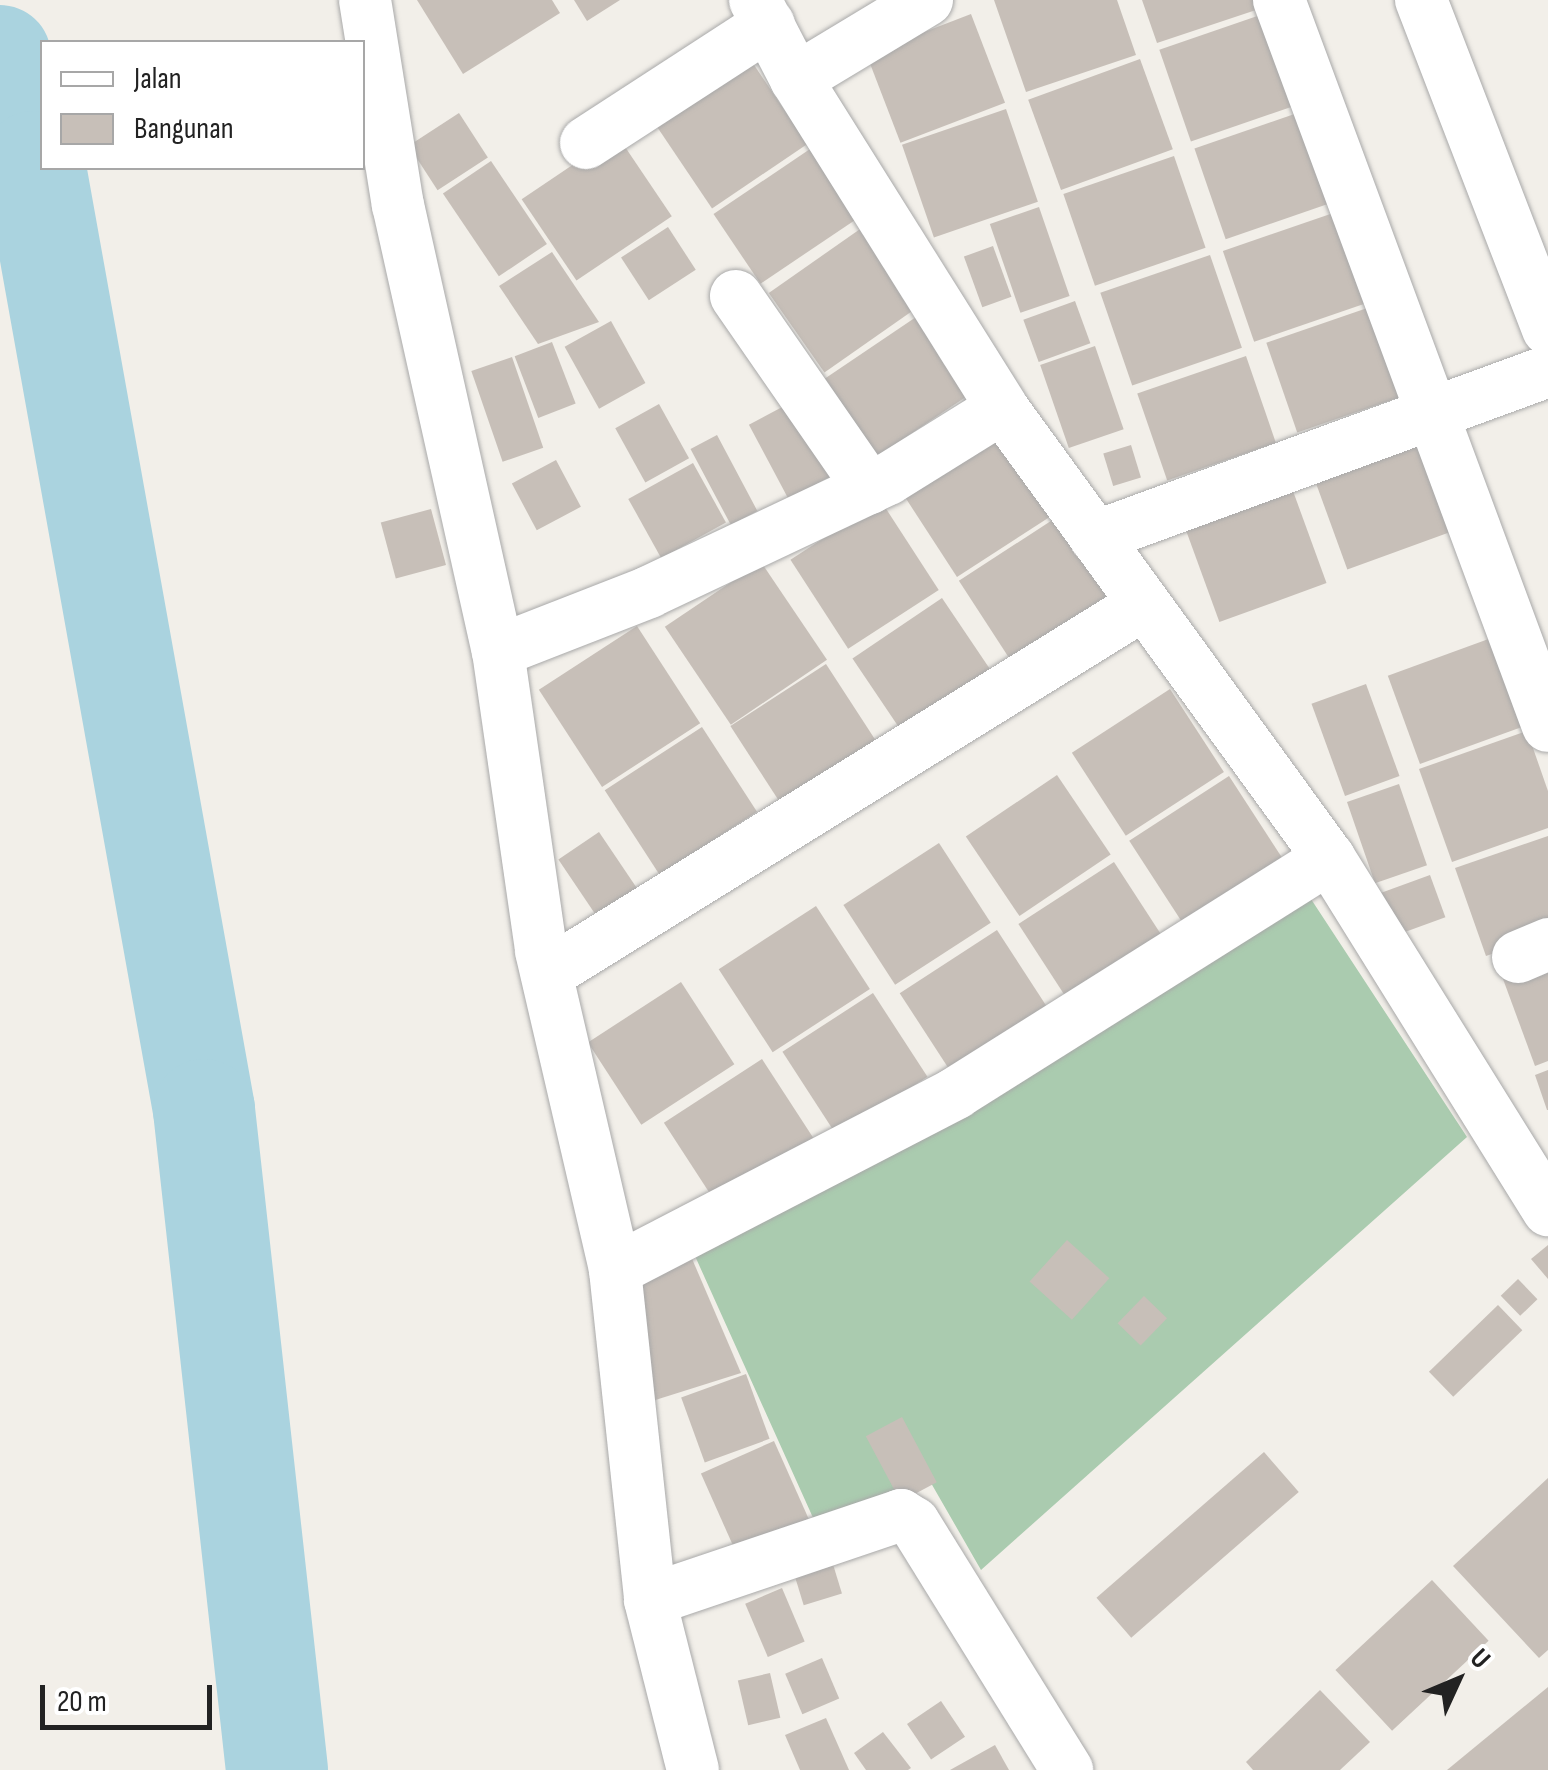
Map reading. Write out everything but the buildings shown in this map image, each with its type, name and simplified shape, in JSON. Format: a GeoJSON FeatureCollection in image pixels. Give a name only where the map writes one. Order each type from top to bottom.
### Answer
{"type":"FeatureCollection","features":[{"type":"Feature","properties":{"kind":"street"},"geometry":{"type":"LineString","coordinates":[[365,0],[398,205],[498,651],[547,974],[615,1270],[650,1600],[693,1770]]}},
{"type":"Feature","properties":{"kind":"street"},"geometry":{"type":"LineString","coordinates":[[796,79],[928,0]]}},
{"type":"Feature","properties":{"kind":"street"},"geometry":{"type":"LineString","coordinates":[[1279,0],[1548,726]]}},
{"type":"Feature","properties":{"kind":"street"},"geometry":{"type":"LineString","coordinates":[[1421,0],[1548,328]]}},
{"type":"Feature","properties":{"kind":"street"},"geometry":{"type":"LineString","coordinates":[[586,143],[762,12],[796,79],[1002,408],[1141,606],[1329,858],[1548,1210]]}},
{"type":"Feature","properties":{"kind":"street"},"geometry":{"type":"LineString","coordinates":[[736,296],[869,488]]}},
{"type":"Feature","properties":{"kind":"street"},"geometry":{"type":"LineString","coordinates":[[1095,537],[1548,371]]}},
{"type":"Feature","properties":{"kind":"street"},"geometry":{"type":"LineString","coordinates":[[498,651],[649,592],[869,488],[1002,408]]}},
{"type":"Feature","properties":{"kind":"street"},"geometry":{"type":"LineString","coordinates":[[547,974],[1141,606]]}},
{"type":"Feature","properties":{"kind":"street"},"geometry":{"type":"LineString","coordinates":[[615,1270],[956,1093],[1329,858]]}},
{"type":"Feature","properties":{"kind":"street"},"geometry":{"type":"LineString","coordinates":[[650,1600],[901,1515],[914,1523],[1066,1770]]}},
{"type":"Feature","properties":{"kind":"green space"},"geometry":{"type":"Polygon","coordinates":[[[1309,896],[1467,1137],[981,1570],[931,1483],[819,1531],[695,1256],[1309,896]]]}},
{"type":"Feature","properties":{"kind":"waterway"},"geometry":{"type":"LineString","coordinates":[[0,56],[34,162],[204,1110],[277,1770]]}}]}
